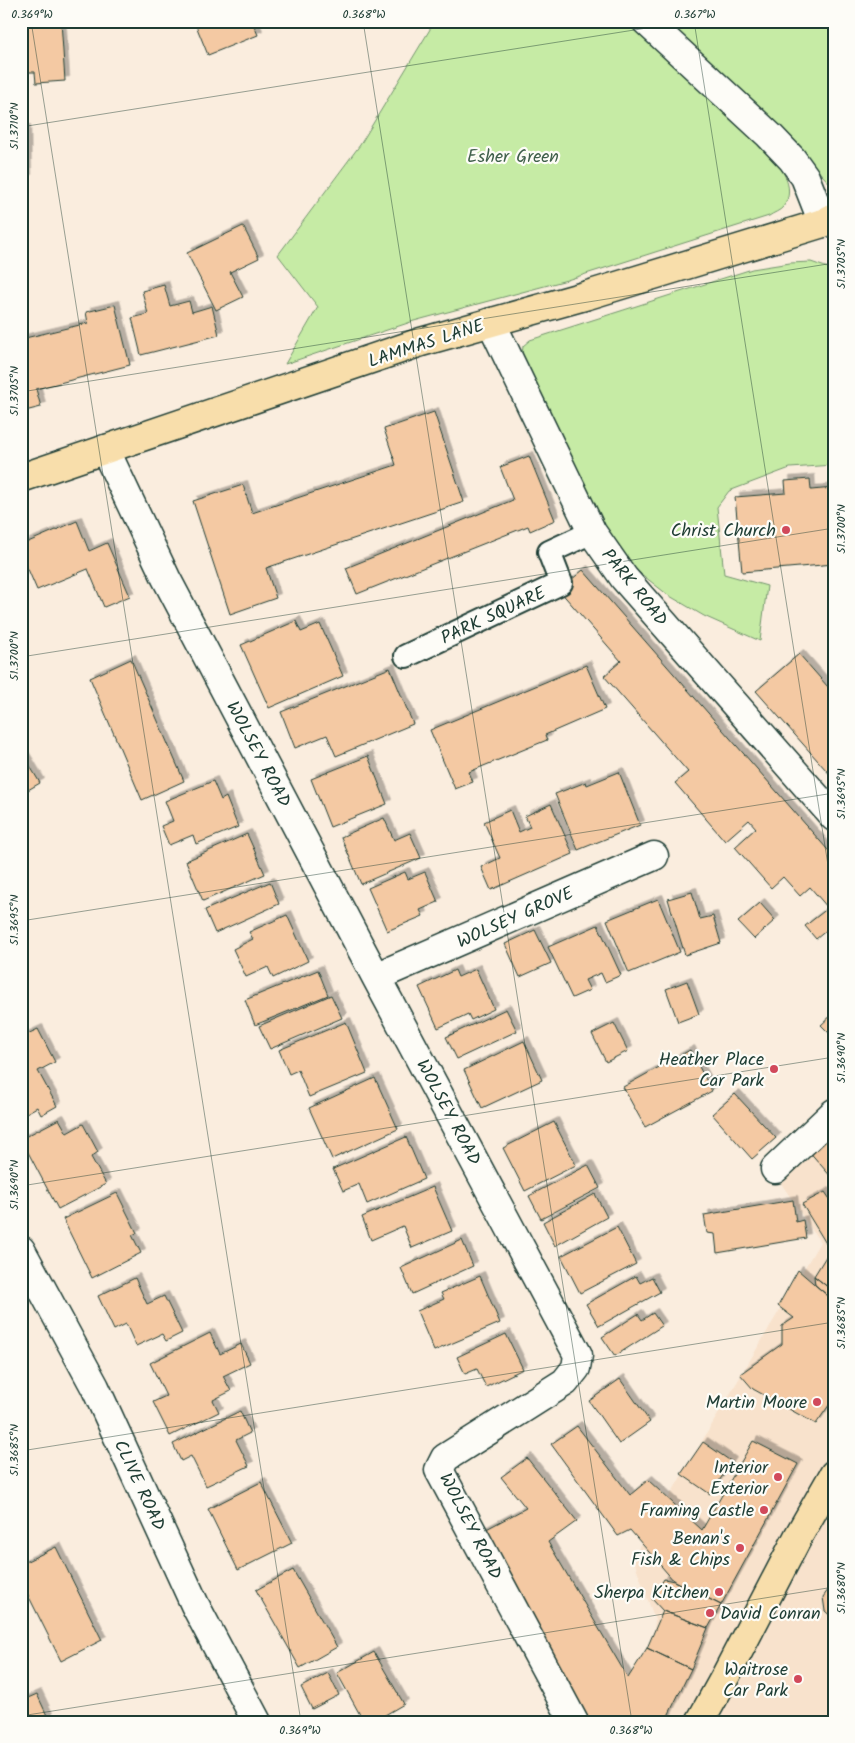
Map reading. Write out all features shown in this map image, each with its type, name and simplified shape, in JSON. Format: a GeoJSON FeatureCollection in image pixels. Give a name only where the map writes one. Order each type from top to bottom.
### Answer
{"type":"FeatureCollection","features":[{"type":"Feature","properties":{"kind":"main road","name":"LAMMAS LANE"},"geometry":{"type":"LineString","coordinates":[[21,478],[421,342],[607,289],[830,221]]}},
{"type":"Feature","properties":{"kind":"main road"},"geometry":{"type":"LineString","coordinates":[[700,1722],[834,1474]]}},
{"type":"Feature","properties":{"kind":"street"},"geometry":{"type":"LineString","coordinates":[[646,21],[769,135],[792,159],[805,177],[830,221]]}},
{"type":"Feature","properties":{"kind":"street","name":"PARK ROAD"},"geometry":{"type":"LineString","coordinates":[[491,322],[592,532],[624,578],[834,817]]}},
{"type":"Feature","properties":{"kind":"street","name":"WOLSEY ROAD"},"geometry":{"type":"LineString","coordinates":[[105,449],[166,578],[578,1355],[576,1368],[565,1382],[445,1458],[440,1470],[574,1722]]}},
{"type":"Feature","properties":{"kind":"street","name":"PARK SQUARE"},"geometry":{"type":"LineString","coordinates":[[406,656],[561,583],[549,552],[592,532]]}},
{"type":"Feature","properties":{"kind":"street","name":"WOLSEY GROVE"},"geometry":{"type":"LineString","coordinates":[[376,977],[654,856]]}},
{"type":"Feature","properties":{"kind":"street"},"geometry":{"type":"LineString","coordinates":[[775,1170],[834,1113]]}},
{"type":"Feature","properties":{"kind":"street","name":"CLIVE ROAD"},"geometry":{"type":"LineString","coordinates":[[21,1250],[95,1387],[195,1606],[257,1722]]}},
{"type":"Feature","properties":{"kind":"shaded area"},"geometry":{"type":"Polygon","coordinates":[[[834,1103],[834,1722],[757,1722],[742,1716],[738,1722],[644,1722],[655,1620],[633,1558],[820,1242],[769,1165],[834,1103]]]}},
{"type":"Feature","properties":{"kind":"green space","name":"Esher Green"},"geometry":{"type":"Polygon","coordinates":[[[435,21],[628,21],[765,146],[780,167],[788,183],[787,199],[782,208],[769,216],[567,280],[414,321],[285,364],[318,307],[278,255],[360,145],[435,21]]]}},
{"type":"Feature","properties":{"kind":"green space"},"geometry":{"type":"Polygon","coordinates":[[[666,21],[834,21],[834,188],[810,162],[795,141],[666,21]]]}},
{"type":"Feature","properties":{"kind":"green space"},"geometry":{"type":"Polygon","coordinates":[[[811,262],[834,270],[834,465],[790,468],[729,491],[717,507],[724,574],[767,586],[760,641],[704,616],[668,595],[631,566],[608,539],[522,356],[523,346],[530,340],[752,269],[811,262]]]}},
{"type":"Feature","properties":{"kind":"building"},"geometry":{"type":"Polygon","coordinates":[[[22,21],[61,21],[65,81],[36,83],[35,72],[25,72],[22,21]]]}},
{"type":"Feature","properties":{"kind":"building"},"geometry":{"type":"Polygon","coordinates":[[[199,21],[252,21],[258,35],[208,55],[195,23],[199,21]]]}},
{"type":"Feature","properties":{"kind":"building"},"geometry":{"type":"Polygon","coordinates":[[[21,129],[26,129],[27,179],[21,179],[21,129]]]}},
{"type":"Feature","properties":{"kind":"building"},"geometry":{"type":"Polygon","coordinates":[[[243,226],[259,258],[230,272],[243,297],[216,310],[187,253],[243,226]]]}},
{"type":"Feature","properties":{"kind":"building"},"geometry":{"type":"Polygon","coordinates":[[[164,285],[170,306],[189,301],[192,312],[212,306],[219,335],[141,355],[132,318],[148,314],[142,291],[164,285]]]}},
{"type":"Feature","properties":{"kind":"building"},"geometry":{"type":"Polygon","coordinates":[[[115,305],[130,365],[36,389],[41,407],[21,412],[21,339],[88,323],[86,312],[115,305]]]}},
{"type":"Feature","properties":{"kind":"building"},"geometry":{"type":"Polygon","coordinates":[[[434,412],[464,502],[266,568],[276,598],[230,614],[193,501],[243,485],[252,513],[396,465],[384,429],[434,412]]]}},
{"type":"Feature","properties":{"kind":"building"},"geometry":{"type":"Polygon","coordinates":[[[529,456],[555,520],[530,531],[528,526],[357,594],[346,568],[513,500],[500,467],[529,456]]]}},
{"type":"Feature","properties":{"kind":"building","name":"Christ Church"},"geometry":{"type":"Polygon","coordinates":[[[810,479],[811,490],[834,488],[834,564],[742,572],[735,497],[786,493],[785,481],[810,479]]]}},
{"type":"Feature","properties":{"kind":"building"},"geometry":{"type":"Polygon","coordinates":[[[77,521],[89,551],[107,543],[130,596],[104,607],[88,569],[37,590],[21,553],[21,545],[77,521]]]}},
{"type":"Feature","properties":{"kind":"building"},"geometry":{"type":"Polygon","coordinates":[[[583,570],[834,857],[834,935],[828,929],[816,939],[805,926],[828,908],[810,887],[800,896],[783,877],[771,888],[735,847],[756,828],[749,820],[725,841],[675,783],[688,772],[604,676],[621,661],[559,590],[583,570]]]}},
{"type":"Feature","properties":{"kind":"building"},"geometry":{"type":"Polygon","coordinates":[[[296,621],[301,632],[320,624],[343,676],[269,708],[241,645],[296,621]]]}},
{"type":"Feature","properties":{"kind":"building"},"geometry":{"type":"Polygon","coordinates":[[[799,654],[828,687],[834,682],[834,779],[756,691],[799,654]]]}},
{"type":"Feature","properties":{"kind":"building"},"geometry":{"type":"Polygon","coordinates":[[[131,659],[184,781],[142,800],[90,678],[131,659]]]}},
{"type":"Feature","properties":{"kind":"building"},"geometry":{"type":"Polygon","coordinates":[[[586,665],[605,709],[545,735],[547,740],[469,772],[473,782],[455,789],[430,730],[586,665]]]}},
{"type":"Feature","properties":{"kind":"building"},"geometry":{"type":"Polygon","coordinates":[[[390,668],[413,724],[336,756],[327,735],[295,748],[281,712],[390,668]]]}},
{"type":"Feature","properties":{"kind":"building"},"geometry":{"type":"Polygon","coordinates":[[[21,751],[40,783],[21,794],[21,751]]]}},
{"type":"Feature","properties":{"kind":"building"},"geometry":{"type":"Polygon","coordinates":[[[368,756],[387,804],[330,827],[311,779],[368,756]]]}},
{"type":"Feature","properties":{"kind":"building"},"geometry":{"type":"Polygon","coordinates":[[[619,772],[640,825],[578,850],[555,794],[586,782],[587,785],[619,772]]]}},
{"type":"Feature","properties":{"kind":"building"},"geometry":{"type":"Polygon","coordinates":[[[213,781],[221,800],[226,797],[238,827],[196,844],[193,835],[169,845],[161,826],[173,821],[165,801],[213,781]]]}},
{"type":"Feature","properties":{"kind":"building"},"geometry":{"type":"Polygon","coordinates":[[[551,804],[573,854],[491,890],[481,867],[500,858],[484,822],[510,810],[519,832],[530,827],[525,816],[551,804]]]}},
{"type":"Feature","properties":{"kind":"building"},"geometry":{"type":"Polygon","coordinates":[[[384,818],[394,840],[410,833],[421,858],[361,884],[341,837],[384,818]]]}},
{"type":"Feature","properties":{"kind":"building"},"geometry":{"type":"Polygon","coordinates":[[[247,834],[265,874],[203,901],[186,861],[247,834]]]}},
{"type":"Feature","properties":{"kind":"building"},"geometry":{"type":"Polygon","coordinates":[[[405,872],[408,879],[425,872],[438,902],[420,910],[423,916],[387,931],[368,888],[405,872]]]}},
{"type":"Feature","properties":{"kind":"building"},"geometry":{"type":"Polygon","coordinates":[[[270,882],[279,904],[215,933],[205,910],[270,882]]]}},
{"type":"Feature","properties":{"kind":"building"},"geometry":{"type":"Polygon","coordinates":[[[692,892],[700,919],[713,916],[721,943],[685,955],[668,899],[692,892]]]}},
{"type":"Feature","properties":{"kind":"building"},"geometry":{"type":"Polygon","coordinates":[[[658,899],[680,952],[629,973],[607,920],[658,899]]]}},
{"type":"Feature","properties":{"kind":"building"},"geometry":{"type":"Polygon","coordinates":[[[760,903],[775,920],[754,939],[738,922],[760,903]]]}},
{"type":"Feature","properties":{"kind":"building"},"geometry":{"type":"Polygon","coordinates":[[[287,915],[308,961],[273,978],[268,967],[246,977],[233,949],[253,939],[249,932],[287,915]]]}},
{"type":"Feature","properties":{"kind":"building"},"geometry":{"type":"Polygon","coordinates":[[[598,925],[621,975],[605,982],[601,973],[585,980],[590,990],[572,998],[548,947],[598,925]]]}},
{"type":"Feature","properties":{"kind":"building"},"geometry":{"type":"Polygon","coordinates":[[[535,930],[551,963],[520,977],[505,944],[535,930]]]}},
{"type":"Feature","properties":{"kind":"building"},"geometry":{"type":"Polygon","coordinates":[[[476,969],[494,1009],[471,1020],[468,1014],[438,1028],[419,987],[455,970],[458,977],[476,969]]]}},
{"type":"Feature","properties":{"kind":"building"},"geometry":{"type":"Polygon","coordinates":[[[318,970],[328,995],[255,1025],[245,1000],[318,970]]]}},
{"type":"Feature","properties":{"kind":"building"},"geometry":{"type":"Polygon","coordinates":[[[687,981],[699,1014],[678,1022],[666,989],[687,981]]]}},
{"type":"Feature","properties":{"kind":"building"},"geometry":{"type":"Polygon","coordinates":[[[331,995],[342,1018],[270,1049],[259,1026],[331,995]]]}},
{"type":"Feature","properties":{"kind":"building"},"geometry":{"type":"Polygon","coordinates":[[[506,1009],[517,1031],[457,1059],[446,1037],[506,1009]]]}},
{"type":"Feature","properties":{"kind":"building"},"geometry":{"type":"Polygon","coordinates":[[[834,1013],[834,1038],[821,1025],[834,1013]]]}},
{"type":"Feature","properties":{"kind":"building"},"geometry":{"type":"Polygon","coordinates":[[[346,1022],[367,1073],[309,1097],[298,1070],[289,1074],[279,1050],[346,1022]]]}},
{"type":"Feature","properties":{"kind":"building"},"geometry":{"type":"Polygon","coordinates":[[[614,1023],[628,1051],[606,1062],[592,1034],[614,1023]]]}},
{"type":"Feature","properties":{"kind":"building"},"geometry":{"type":"Polygon","coordinates":[[[38,1029],[55,1062],[38,1071],[57,1106],[41,1115],[37,1107],[21,1116],[21,1037],[38,1029]]]}},
{"type":"Feature","properties":{"kind":"building"},"geometry":{"type":"Polygon","coordinates":[[[524,1041],[542,1080],[482,1108],[464,1070],[524,1041]]]}},
{"type":"Feature","properties":{"kind":"building"},"geometry":{"type":"Polygon","coordinates":[[[690,1050],[712,1091],[645,1127],[623,1087],[690,1050]]]}},
{"type":"Feature","properties":{"kind":"building"},"geometry":{"type":"Polygon","coordinates":[[[375,1078],[398,1129],[332,1159],[309,1108],[375,1078]]]}},
{"type":"Feature","properties":{"kind":"building"},"geometry":{"type":"Polygon","coordinates":[[[735,1094],[776,1138],[752,1159],[712,1114],[735,1094]]]}},
{"type":"Feature","properties":{"kind":"building"},"geometry":{"type":"Polygon","coordinates":[[[834,1116],[834,1177],[832,1178],[802,1143],[834,1116]]]}},
{"type":"Feature","properties":{"kind":"building"},"geometry":{"type":"Polygon","coordinates":[[[59,1119],[67,1133],[83,1124],[98,1152],[91,1157],[106,1184],[58,1209],[21,1139],[59,1119]]]}},
{"type":"Feature","properties":{"kind":"building"},"geometry":{"type":"Polygon","coordinates":[[[554,1122],[576,1165],[525,1191],[503,1148],[554,1122]]]}},
{"type":"Feature","properties":{"kind":"building"},"geometry":{"type":"Polygon","coordinates":[[[406,1137],[424,1179],[367,1204],[359,1184],[343,1191],[333,1169],[406,1137]]]}},
{"type":"Feature","properties":{"kind":"building"},"geometry":{"type":"Polygon","coordinates":[[[588,1165],[600,1188],[541,1219],[529,1196],[588,1165]]]}},
{"type":"Feature","properties":{"kind":"building"},"geometry":{"type":"Polygon","coordinates":[[[433,1187],[452,1231],[412,1248],[403,1226],[371,1240],[362,1217],[433,1187]]]}},
{"type":"Feature","properties":{"kind":"building"},"geometry":{"type":"Polygon","coordinates":[[[825,1192],[834,1205],[834,1292],[814,1276],[830,1250],[802,1204],[825,1192]]]}},
{"type":"Feature","properties":{"kind":"building"},"geometry":{"type":"Polygon","coordinates":[[[117,1193],[137,1233],[132,1235],[141,1253],[92,1278],[63,1219],[117,1193]]]}},
{"type":"Feature","properties":{"kind":"building"},"geometry":{"type":"Polygon","coordinates":[[[595,1194],[607,1217],[555,1246],[543,1222],[595,1194]]]}},
{"type":"Feature","properties":{"kind":"building"},"geometry":{"type":"Polygon","coordinates":[[[793,1200],[796,1222],[803,1220],[806,1238],[717,1253],[715,1234],[707,1233],[704,1215],[793,1200]]]}},
{"type":"Feature","properties":{"kind":"building"},"geometry":{"type":"Polygon","coordinates":[[[617,1227],[636,1264],[580,1293],[561,1256],[617,1227]]]}},
{"type":"Feature","properties":{"kind":"building"},"geometry":{"type":"Polygon","coordinates":[[[462,1240],[473,1266],[412,1294],[401,1268],[462,1240]]]}},
{"type":"Feature","properties":{"kind":"building"},"geometry":{"type":"Polygon","coordinates":[[[798,1270],[834,1301],[834,1398],[816,1424],[753,1389],[740,1374],[782,1344],[782,1326],[794,1318],[778,1306],[798,1270]]]}},
{"type":"Feature","properties":{"kind":"building"},"geometry":{"type":"Polygon","coordinates":[[[480,1276],[500,1323],[434,1351],[417,1311],[444,1299],[441,1293],[480,1276]]]}},
{"type":"Feature","properties":{"kind":"building"},"geometry":{"type":"Polygon","coordinates":[[[636,1276],[640,1283],[652,1277],[660,1292],[599,1326],[586,1304],[636,1276]]]}},
{"type":"Feature","properties":{"kind":"building"},"geometry":{"type":"Polygon","coordinates":[[[814,1276],[834,1292],[834,1301],[815,1285],[814,1276]]]}},
{"type":"Feature","properties":{"kind":"building"},"geometry":{"type":"Polygon","coordinates":[[[135,1278],[147,1304],[164,1296],[182,1333],[166,1341],[162,1334],[136,1346],[126,1324],[114,1330],[98,1296],[135,1278]]]}},
{"type":"Feature","properties":{"kind":"building"},"geometry":{"type":"Polygon","coordinates":[[[653,1313],[662,1326],[615,1356],[602,1337],[638,1314],[642,1320],[653,1313]]]}},
{"type":"Feature","properties":{"kind":"building"},"geometry":{"type":"Polygon","coordinates":[[[210,1333],[220,1354],[241,1344],[250,1363],[223,1376],[231,1391],[213,1400],[219,1412],[170,1436],[153,1402],[166,1396],[150,1363],[210,1333]]]}},
{"type":"Feature","properties":{"kind":"building"},"geometry":{"type":"Polygon","coordinates":[[[506,1334],[523,1369],[486,1387],[477,1369],[465,1374],[457,1357],[506,1334]]]}},
{"type":"Feature","properties":{"kind":"building"},"geometry":{"type":"Polygon","coordinates":[[[620,1379],[650,1422],[619,1444],[589,1401],[620,1379]]]}},
{"type":"Feature","properties":{"kind":"building"},"geometry":{"type":"Polygon","coordinates":[[[240,1411],[250,1433],[236,1440],[249,1466],[206,1486],[191,1456],[181,1461],[173,1444],[240,1411]]]}},
{"type":"Feature","properties":{"kind":"building"},"geometry":{"type":"Polygon","coordinates":[[[577,1426],[630,1495],[648,1480],[702,1530],[753,1441],[798,1464],[721,1605],[674,1581],[630,1530],[618,1536],[551,1444],[577,1426]]]}},
{"type":"Feature","properties":{"kind":"building"},"geometry":{"type":"Polygon","coordinates":[[[703,1442],[732,1462],[710,1494],[681,1474],[703,1442]]]}},
{"type":"Feature","properties":{"kind":"building"},"geometry":{"type":"Polygon","coordinates":[[[527,1458],[577,1521],[548,1542],[628,1678],[647,1648],[691,1669],[665,1722],[590,1722],[479,1533],[526,1508],[501,1477],[527,1458]]]}},
{"type":"Feature","properties":{"kind":"building"},"geometry":{"type":"Polygon","coordinates":[[[261,1482],[292,1543],[238,1570],[208,1509],[261,1482]]]}},
{"type":"Feature","properties":{"kind":"building"},"geometry":{"type":"Polygon","coordinates":[[[56,1547],[102,1640],[61,1661],[21,1581],[21,1564],[56,1547]]]}},
{"type":"Feature","properties":{"kind":"building"},"geometry":{"type":"Polygon","coordinates":[[[293,1570],[337,1647],[300,1668],[256,1590],[293,1570]]]}},
{"type":"Feature","properties":{"kind":"building"},"geometry":{"type":"Polygon","coordinates":[[[664,1579],[674,1581],[721,1605],[708,1628],[663,1611],[652,1599],[664,1579]]]}},
{"type":"Feature","properties":{"kind":"building"},"geometry":{"type":"Polygon","coordinates":[[[834,1582],[834,1619],[825,1611],[823,1597],[834,1582]]]}},
{"type":"Feature","properties":{"kind":"building"},"geometry":{"type":"Polygon","coordinates":[[[663,1611],[708,1628],[691,1669],[647,1648],[663,1611]]]}},
{"type":"Feature","properties":{"kind":"building"},"geometry":{"type":"Polygon","coordinates":[[[374,1652],[404,1704],[373,1722],[364,1722],[337,1673],[374,1652]]]}},
{"type":"Feature","properties":{"kind":"building"},"geometry":{"type":"Polygon","coordinates":[[[328,1673],[339,1695],[312,1709],[301,1687],[328,1673]]]}},
{"type":"Feature","properties":{"kind":"building"},"geometry":{"type":"Polygon","coordinates":[[[37,1694],[50,1722],[21,1722],[21,1701],[37,1694]]]}},
{"type":"Feature","properties":{"kind":"place","name":"Christ Church"},"geometry":{"type":"Point","coordinates":[786,530]}},
{"type":"Feature","properties":{"kind":"place","name":"Heather Place Car Park"},"geometry":{"type":"Point","coordinates":[774,1069]}},
{"type":"Feature","properties":{"kind":"place","name":"Martin Moore"},"geometry":{"type":"Point","coordinates":[817,1402]}},
{"type":"Feature","properties":{"kind":"place","name":"Interior Exterior"},"geometry":{"type":"Point","coordinates":[778,1477]}},
{"type":"Feature","properties":{"kind":"place","name":"Framing Castle"},"geometry":{"type":"Point","coordinates":[764,1510]}},
{"type":"Feature","properties":{"kind":"place","name":"Benan's Fish & Chips"},"geometry":{"type":"Point","coordinates":[740,1548]}},
{"type":"Feature","properties":{"kind":"place","name":"Sherpa Kitchen"},"geometry":{"type":"Point","coordinates":[719,1592]}},
{"type":"Feature","properties":{"kind":"place","name":"David Conran"},"geometry":{"type":"Point","coordinates":[710,1613]}},
{"type":"Feature","properties":{"kind":"place","name":"Waitrose Car Park"},"geometry":{"type":"Point","coordinates":[798,1679]}}]}
